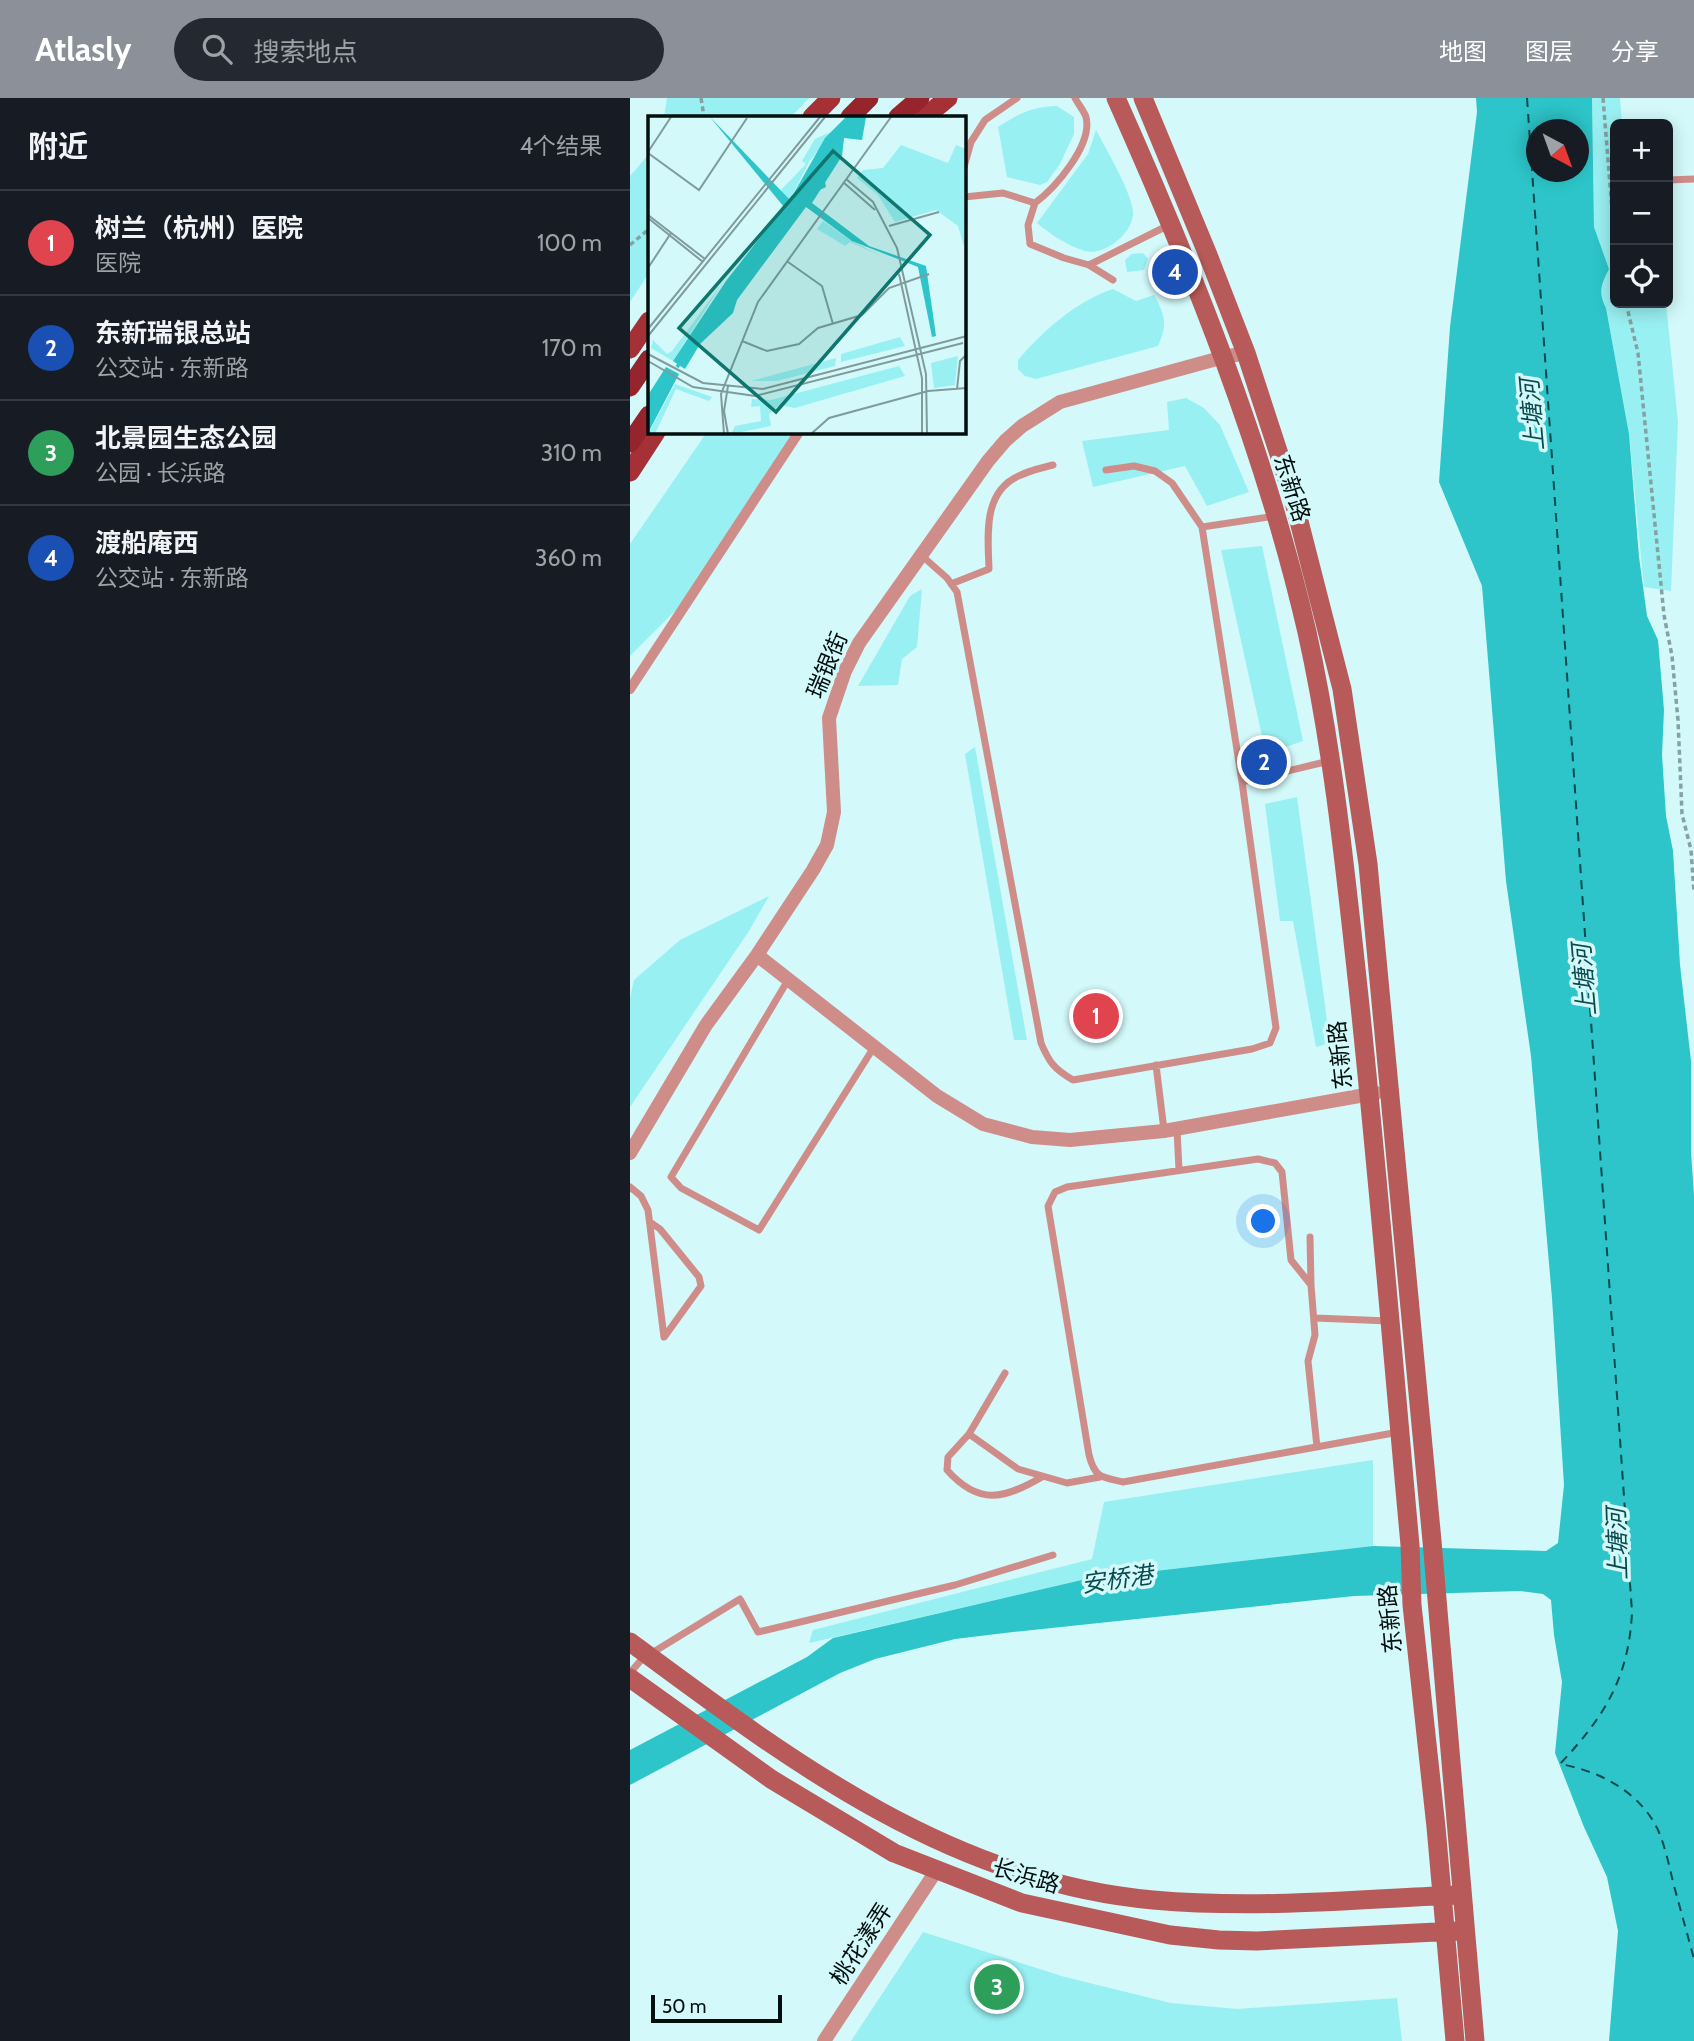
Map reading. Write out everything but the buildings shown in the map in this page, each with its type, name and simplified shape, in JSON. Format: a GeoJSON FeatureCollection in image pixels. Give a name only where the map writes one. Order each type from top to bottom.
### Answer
{"type":"FeatureCollection","features":[{"type":"Feature","properties":{"kind":"highway"},"geometry":{"type":"LineString","coordinates":[[851,116],[869,98]]}},
{"type":"Feature","properties":{"kind":"highway"},"geometry":{"type":"LineString","coordinates":[[899,116],[920,98]]}},
{"type":"Feature","properties":{"kind":"highway"},"geometry":{"type":"LineString","coordinates":[[630,387],[648,360]]}},
{"type":"Feature","properties":{"kind":"highway"},"geometry":{"type":"LineString","coordinates":[[630,443],[648,416]]}},
{"type":"Feature","properties":{"kind":"main road"},"geometry":{"type":"LineString","coordinates":[[813,116],[831,98]]}},
{"type":"Feature","properties":{"kind":"main road"},"geometry":{"type":"LineString","coordinates":[[926,116],[948,98]]}},
{"type":"Feature","properties":{"kind":"main road","name":"东新路"},"geometry":{"type":"LineString","coordinates":[[1116,98],[1223,357],[1275,516],[1307,634],[1330,760],[1341,832],[1369,1094],[1410,1545],[1412,1605],[1455,2041]]}},
{"type":"Feature","properties":{"kind":"main road","name":"东新路"},"geometry":{"type":"LineString","coordinates":[[1143,98],[1246,353],[1292,494],[1342,689],[1368,864],[1432,1541],[1475,2041]]}},
{"type":"Feature","properties":{"kind":"main road"},"geometry":{"type":"LineString","coordinates":[[630,349],[648,322]]}},
{"type":"Feature","properties":{"kind":"main road"},"geometry":{"type":"LineString","coordinates":[[630,472],[655,434]]}},
{"type":"Feature","properties":{"kind":"main road","name":"长浜路"},"geometry":{"type":"LineString","coordinates":[[632,1644],[785,1754],[900,1824],[984,1860],[1059,1884],[1152,1900],[1251,1906],[1462,1895]]}},
{"type":"Feature","properties":{"kind":"main road","name":"长浜路"},"geometry":{"type":"LineString","coordinates":[[630,1676],[771,1779],[894,1853],[1022,1903],[1170,1935],[1219,1940],[1257,1941],[1465,1930]]}},
{"type":"Feature","properties":{"kind":"street","name":"瑞银街"},"geometry":{"type":"LineString","coordinates":[[630,1153],[706,1025],[757,955],[827,845],[834,813],[829,718],[845,671],[859,643],[988,461],[1005,441],[1042,412],[1060,402],[1246,353]]}},
{"type":"Feature","properties":{"kind":"street"},"geometry":{"type":"LineString","coordinates":[[630,689],[798,434]]}},
{"type":"Feature","properties":{"kind":"street"},"geometry":{"type":"LineString","coordinates":[[757,955],[937,1096],[983,1124],[1032,1137],[1070,1140],[1171,1130],[1390,1091]]}},
{"type":"Feature","properties":{"kind":"street","name":"桃花漾弄"},"geometry":{"type":"LineString","coordinates":[[824,2041],[936,1871]]}},
{"type":"Feature","properties":{"kind":"lane"},"geometry":{"type":"LineString","coordinates":[[966,160],[971,142],[985,120],[1017,98]]}},
{"type":"Feature","properties":{"kind":"lane"},"geometry":{"type":"LineString","coordinates":[[1075,98],[1086,117],[1086,131],[1072,165],[1054,189],[1035,204],[1028,225],[1030,244],[1089,265],[1113,280]]}},
{"type":"Feature","properties":{"kind":"lane"},"geometry":{"type":"LineString","coordinates":[[1673,180],[1694,179]]}},
{"type":"Feature","properties":{"kind":"lane"},"geometry":{"type":"LineString","coordinates":[[966,197],[1003,193],[1035,204]]}},
{"type":"Feature","properties":{"kind":"lane"},"geometry":{"type":"LineString","coordinates":[[1089,265],[1169,225]]}},
{"type":"Feature","properties":{"kind":"lane"},"geometry":{"type":"LineString","coordinates":[[951,584],[989,569],[988,518],[993,503],[1006,483],[1019,475],[1053,465]]}},
{"type":"Feature","properties":{"kind":"lane"},"geometry":{"type":"LineString","coordinates":[[921,555],[957,592],[1041,1043],[1048,1059],[1057,1071],[1073,1080],[1252,1049],[1270,1042],[1276,1028],[1242,782],[1202,527],[1172,482],[1155,471],[1134,466],[1105,470]]}},
{"type":"Feature","properties":{"kind":"lane"},"geometry":{"type":"LineString","coordinates":[[1202,527],[1275,516]]}},
{"type":"Feature","properties":{"kind":"lane"},"geometry":{"type":"LineString","coordinates":[[1242,782],[1330,760]]}},
{"type":"Feature","properties":{"kind":"lane"},"geometry":{"type":"LineString","coordinates":[[789,980],[671,1177],[681,1188],[759,1230],[874,1047]]}},
{"type":"Feature","properties":{"kind":"lane"},"geometry":{"type":"LineString","coordinates":[[1156,1065],[1179,1170]]}},
{"type":"Feature","properties":{"kind":"lane"},"geometry":{"type":"LineString","coordinates":[[1100,1477],[1092,1468],[1088,1455],[1048,1206],[1055,1192],[1067,1187],[1258,1159],[1275,1163],[1282,1172],[1291,1260],[1311,1285]]}},
{"type":"Feature","properties":{"kind":"lane"},"geometry":{"type":"LineString","coordinates":[[630,1186],[641,1196],[648,1210],[664,1337],[701,1286],[699,1276],[660,1229],[650,1222]]}},
{"type":"Feature","properties":{"kind":"lane"},"geometry":{"type":"LineString","coordinates":[[1310,1237],[1315,1335],[1308,1361],[1317,1447]]}},
{"type":"Feature","properties":{"kind":"lane"},"geometry":{"type":"LineString","coordinates":[[1315,1318],[1390,1321]]}},
{"type":"Feature","properties":{"kind":"lane"},"geometry":{"type":"LineString","coordinates":[[1005,1373],[970,1434],[948,1458],[947,1470],[968,1488],[979,1494],[995,1497],[1020,1490],[1042,1477]]}},
{"type":"Feature","properties":{"kind":"lane"},"geometry":{"type":"LineString","coordinates":[[970,1434],[1018,1469],[1067,1483],[1100,1477],[1123,1482],[1400,1432]]}},
{"type":"Feature","properties":{"kind":"lane"},"geometry":{"type":"LineString","coordinates":[[630,1676],[642,1659],[740,1599],[758,1632],[955,1585],[1054,1555]]}},
{"type":"Feature","properties":{"kind":"path"},"geometry":{"type":"LineString","coordinates":[[701,98],[704,116]]}},
{"type":"Feature","properties":{"kind":"path"},"geometry":{"type":"LineString","coordinates":[[1603,98],[1615,245]]}},
{"type":"Feature","properties":{"kind":"path"},"geometry":{"type":"LineString","coordinates":[[630,244],[648,230]]}},
{"type":"Feature","properties":{"kind":"path"},"geometry":{"type":"LineString","coordinates":[[1627,308],[1638,353],[1664,615],[1672,656],[1682,814],[1691,850],[1694,892]]}},
{"type":"Feature","properties":{"kind":"shaded area"},"geometry":{"type":"Polygon","coordinates":[[[667,98],[809,98],[792,116],[664,116],[667,98]]]}},
{"type":"Feature","properties":{"kind":"shaded area"},"geometry":{"type":"Polygon","coordinates":[[[1592,98],[1620,98],[1622,119],[1610,119],[1610,308],[1667,308],[1678,422],[1671,591],[1644,587],[1629,434],[1601,293],[1609,269],[1594,227],[1592,98]]]}},
{"type":"Feature","properties":{"kind":"shaded area"},"geometry":{"type":"Polygon","coordinates":[[[1057,106],[1074,117],[1074,134],[1060,164],[1047,182],[1040,185],[1007,177],[998,127],[1026,112],[1057,106]]]}},
{"type":"Feature","properties":{"kind":"shaded area"},"geometry":{"type":"Polygon","coordinates":[[[1096,130],[1125,185],[1133,215],[1122,236],[1108,247],[1092,252],[1066,243],[1037,223],[1088,154],[1096,130]]]}},
{"type":"Feature","properties":{"kind":"shaded area"},"geometry":{"type":"Polygon","coordinates":[[[648,155],[648,275],[630,302],[630,176],[648,155]]]}},
{"type":"Feature","properties":{"kind":"shaded area"},"geometry":{"type":"Polygon","coordinates":[[[1143,253],[1148,259],[1144,270],[1127,272],[1125,260],[1132,254],[1143,253]]]}},
{"type":"Feature","properties":{"kind":"shaded area"},"geometry":{"type":"Polygon","coordinates":[[[1113,289],[1136,301],[1154,295],[1164,320],[1158,346],[1036,379],[1025,376],[1018,369],[1018,360],[1049,328],[1086,301],[1113,289]]]}},
{"type":"Feature","properties":{"kind":"shaded area"},"geometry":{"type":"Polygon","coordinates":[[[1186,398],[1204,408],[1220,425],[1249,492],[1207,506],[1185,466],[1093,487],[1082,441],[1169,430],[1167,402],[1186,398]]]}},
{"type":"Feature","properties":{"kind":"shaded area"},"geometry":{"type":"Polygon","coordinates":[[[706,434],[793,434],[690,596],[630,656],[630,544],[706,434]]]}},
{"type":"Feature","properties":{"kind":"shaded area"},"geometry":{"type":"Polygon","coordinates":[[[1262,546],[1303,741],[1266,754],[1221,550],[1262,546]]]}},
{"type":"Feature","properties":{"kind":"shaded area"},"geometry":{"type":"Polygon","coordinates":[[[922,589],[917,647],[902,659],[898,685],[858,686],[910,596],[922,589]]]}},
{"type":"Feature","properties":{"kind":"shaded area"},"geometry":{"type":"Polygon","coordinates":[[[975,747],[1027,1040],[1014,1040],[965,754],[975,747]]]}},
{"type":"Feature","properties":{"kind":"shaded area"},"geometry":{"type":"Polygon","coordinates":[[[1297,797],[1330,1043],[1316,1047],[1293,921],[1280,921],[1265,804],[1297,797]]]}},
{"type":"Feature","properties":{"kind":"shaded area"},"geometry":{"type":"Polygon","coordinates":[[[769,896],[749,931],[630,1107],[630,998],[634,980],[680,940],[769,896]]]}},
{"type":"Feature","properties":{"kind":"shaded area"},"geometry":{"type":"Polygon","coordinates":[[[1373,1460],[1373,1546],[1086,1579],[809,1643],[813,1630],[1092,1559],[1104,1502],[1373,1460]]]}},
{"type":"Feature","properties":{"kind":"shaded area"},"geometry":{"type":"Polygon","coordinates":[[[923,1932],[1065,1977],[1171,2003],[1237,2009],[1397,1998],[1402,2041],[851,2041],[923,1932]]]}},
{"type":"Feature","properties":{"kind":"water"},"geometry":{"type":"Polygon","coordinates":[[[1476,98],[1592,98],[1594,227],[1609,269],[1601,293],[1629,434],[1639,557],[1647,616],[1658,640],[1664,710],[1662,755],[1666,816],[1673,851],[1680,965],[1691,1061],[1694,1196],[1694,2041],[1609,2041],[1618,1931],[1607,1877],[1555,1753],[1562,1682],[1551,1600],[1543,1594],[1520,1591],[1354,1596],[955,1639],[875,1659],[840,1673],[630,1785],[630,1750],[807,1657],[833,1638],[1086,1579],[1373,1546],[1546,1551],[1558,1543],[1564,1485],[1552,1298],[1531,1056],[1506,881],[1482,586],[1439,482],[1450,327],[1477,112],[1476,98]]]}},
{"type":"Feature","properties":{"kind":"ferry route"},"geometry":{"type":"LineString","coordinates":[[1527,98],[1632,1612],[1630,1636],[1620,1677],[1601,1713],[1560,1764],[1590,1772],[1617,1785],[1630,1794],[1650,1817],[1665,1849],[1694,1959]]}},
{"type":"Feature","properties":{"kind":"place","name":"渡船庵西"},"geometry":{"type":"Point","coordinates":[1175,272]}},
{"type":"Feature","properties":{"kind":"place","name":"东新瑞银总站"},"geometry":{"type":"Point","coordinates":[1264,762]}},
{"type":"Feature","properties":{"kind":"place","name":"树兰（杭州）医院"},"geometry":{"type":"Point","coordinates":[1096,1016]}},
{"type":"Feature","properties":{"kind":"place","name":"北景园生态公园"},"geometry":{"type":"Point","coordinates":[997,1987]}},
{"type":"Feature","properties":{"kind":"water label","name":"上塘河"},"geometry":{"type":"Point","coordinates":[1532,415]}},
{"type":"Feature","properties":{"kind":"water label","name":"上塘河"},"geometry":{"type":"Point","coordinates":[1584,980]}},
{"type":"Feature","properties":{"kind":"water label","name":"上塘河"},"geometry":{"type":"Point","coordinates":[1617,1544]}},
{"type":"Feature","properties":{"kind":"water label","name":"安桥港"},"geometry":{"type":"Point","coordinates":[1117,1579]}}]}
